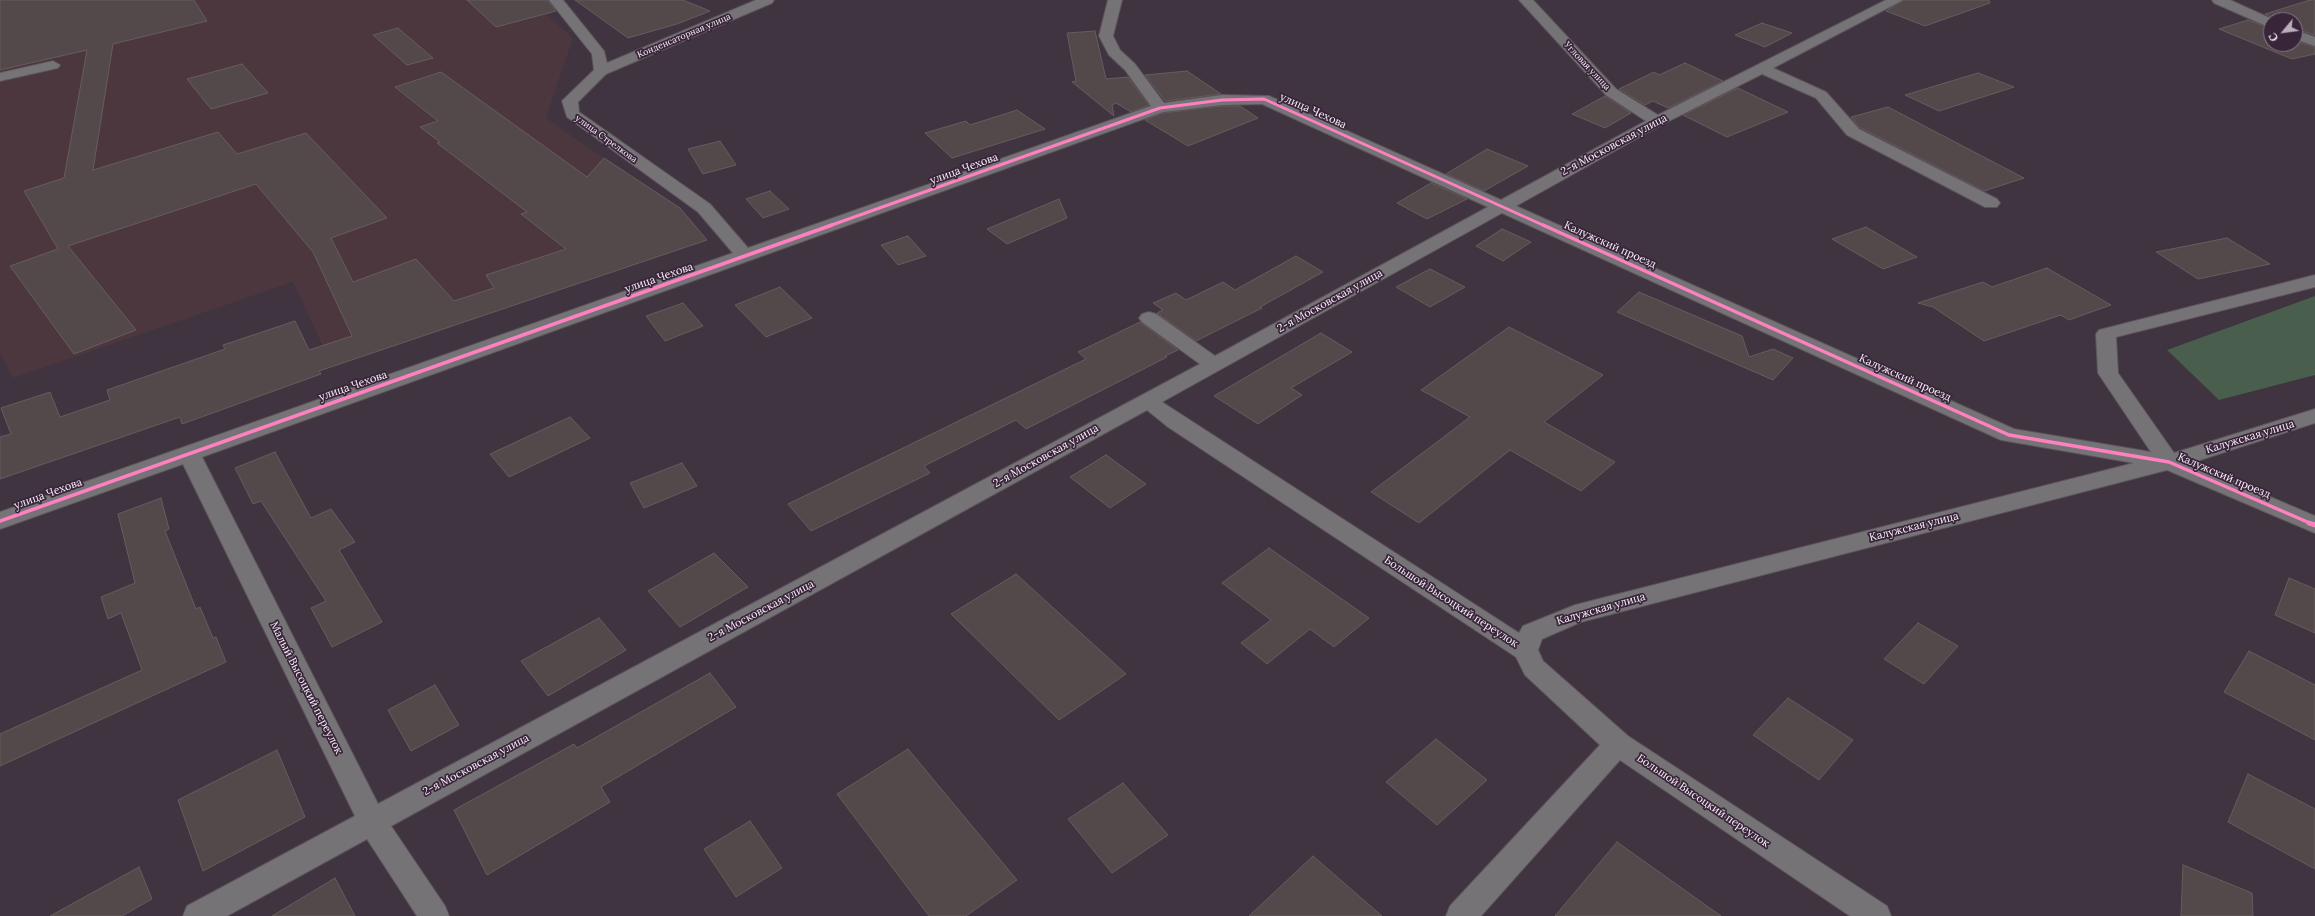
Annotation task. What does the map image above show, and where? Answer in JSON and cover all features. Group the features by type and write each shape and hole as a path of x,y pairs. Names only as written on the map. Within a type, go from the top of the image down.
{"street":[{"path":"556,0 599,54 601,71"},
{"name":"Конденсаторная улица","path":"601,71 767,0"},
{"path":"1115,0 1106,36 1114,52 1130,67 1160,108"},
{"name":"Угловая улица","path":"1526,0 1611,92 1657,122"},
{"name":"2-я Московская улица","path":"198,916 1148,401 1501,206 1657,122 1896,0"},
{"path":"2219,0 2263,20"},
{"path":"2303,37 2315,42"},
{"path":"0,77 53,65"},
{"path":"1762,68 1821,94 1853,132 1991,203"},
{"name":"улица Стрелкова","path":"601,71 570,101 572,114 704,208 746,257"},
{"name":"улица Чехова","path":"0,521 746,257 1160,108 1222,100 1264,99 1501,206"},
{"name":"Калужский проезд","path":"1501,206 2009,435 2169,462 2315,525"},
{"path":"2169,462 2108,373 2106,334 2315,281"},
{"path":"1149,318 1214,365"},
{"name":"Большой Высоцкий переулок","path":"1148,401 1176,422 1525,650 1534,668 1618,744 1876,916"},
{"name":"Калужская улица","path":"1525,650 1532,633 1575,614 2169,462 2315,416"},
{"name":"Малый Высоцкий переулок","path":"189,453 372,822 434,916"},
{"path":"1461,916 1618,744"}],"shaded area":[{"path":"0,0 530,0 573,38 546,118 682,212 332,366 293,282 13,378 0,353"}],"green space":[{"path":"2315,296 2315,375 2219,400 2167,350"}],"building":[{"path":"0,0 194,0 207,21 113,44 93,170 218,132 237,154 306,133 387,218 331,238 353,282 416,259 454,301 494,288 486,275 566,249 521,214 527,212 437,143 440,142 420,127 438,121 395,87 441,72 587,177 604,158 680,208 707,240 319,371 321,374 182,424 180,417 0,479 0,437 11,434 1,408 50,392 60,417 110,400 107,390 225,349 223,345 295,321 309,350 352,336 313,252 256,184 68,246 136,330 74,354 10,266 58,249 24,191 64,178 87,50 0,70"},
{"path":"467,0 548,0 556,11 496,27"},
{"path":"575,0 683,0 710,11 677,24 628,38"},
{"path":"1904,0 1989,0 1990,3 1925,26 1886,11"},
{"path":"2310,0 2315,0 2315,35 2303,31 2303,12 2271,12"},
{"path":"2248,20 2263,26 2263,47 2219,29"},
{"path":"1762,23 1792,33 1765,47 1735,35"},
{"path":"398,28 433,58 407,65 373,35"},
{"path":"1095,31 1106,79 1128,77 1149,105 1131,112 1116,103 1112,105 1114,116 1072,82 1076,81 1067,33"},
{"path":"2303,43 2315,47 2315,54 2292,59 2275,52 2303,52"},
{"path":"1685,63 1723,81 1668,108 1653,101 1645,105 1619,89 1654,72 1659,75"},
{"path":"242,64 268,93 211,109 187,79"},
{"path":"1187,71 1221,94 1165,101 1145,75"},
{"path":"1978,73 2014,87 1939,111 1905,95"},
{"path":"1738,88 1788,112 1727,137 1683,115"},
{"path":"1605,96 1631,113 1605,128 1572,114"},
{"path":"1222,106 1240,106 1258,118 1188,146 1145,120 1163,113"},
{"path":"1888,107 2024,178 1984,191 1859,127 1851,117"},
{"path":"1017,110 1045,129 952,158 925,133 966,121 970,125"},
{"path":"720,141 736,165 703,174 688,149"},
{"path":"1487,149 1528,166 1484,191 1446,174"},
{"path":"1431,183 1467,199 1427,219 1397,203"},
{"path":"770,191 789,209 763,218 746,199"},
{"path":"1059,199 1067,218 1007,244 987,229"},
{"path":"1866,227 1917,257 1883,269 1832,239"},
{"path":"1502,229 1531,242 1503,261 1476,246"},
{"path":"908,236 926,256 898,265 881,245"},
{"path":"2227,238 2270,264 2198,279 2156,252"},
{"path":"1296,256 1323,272 1260,307 1262,308 1196,341 1157,313 1163,310 1153,303 1176,293 1186,300 1223,282 1235,290"},
{"path":"2047,268 2111,305 2069,320 2061,315 1984,341 1933,307 1918,303 1983,282 1992,287"},
{"path":"1430,269 1465,287 1430,307 1396,287"},
{"path":"780,287 812,318 766,337 735,305"},
{"path":"1639,292 1742,336 1749,357 1773,349 1793,358 1773,380 1617,312"},
{"path":"683,303 703,326 665,341 646,316"},
{"path":"1140,322 1178,350 1026,429 1016,420 924,466 930,473 811,531 788,504 1086,359 1078,352"},
{"path":"1509,327 1603,375 1544,422 1615,462 1581,491 1510,450 1419,523 1371,492 1470,417 1421,390"},
{"path":"1321,333 1352,352 1291,388 1302,395 1258,424 1214,396"},
{"path":"570,417 590,438 509,477 490,454"},
{"path":"275,452 311,518 331,509 355,542 339,550 382,622 332,647 311,608 326,601 261,501 253,504 235,468"},
{"path":"1106,455 1146,484 1110,508 1070,477"},
{"path":"682,463 697,486 644,508 630,483"},
{"path":"161,498 169,529 165,531 196,609 200,607 213,638 216,637 226,662 0,766 0,734 142,670 121,613 108,619 101,597 135,583 118,514"},
{"path":"1269,548 1369,618 1334,647 1310,629 1267,664 1241,643 1271,620 1222,583"},
{"path":"714,553 748,587 680,627 648,591"},
{"path":"1016,574 1126,674 1059,720 951,614"},
{"path":"2289,578 2315,589 2315,633 2275,615"},
{"path":"599,618 626,650 548,696 521,661"},
{"path":"1918,623 1958,646 1924,684 1884,659"},
{"path":"2249,651 2315,685 2315,740 2224,692"},
{"path":"710,673 736,707 601,787 610,802 487,875 454,810 574,744 577,748"},
{"path":"435,685 459,725 411,751 388,710"},
{"path":"1788,698 1853,740 1819,780 1753,735"},
{"path":"1436,739 1487,780 1437,825 1386,782"},
{"path":"908,749 1017,880 966,916 929,916 837,794"},
{"path":"277,750 305,817 203,871 178,800"},
{"path":"2248,774 2315,809 2315,869 2228,822"},
{"path":"1123,783 1168,835 1112,873 1068,819"},
{"path":"750,821 782,868 736,897 704,849"},
{"path":"1617,842 1721,916 1555,916"},
{"path":"1313,856 1382,916 1249,916"},
{"path":"2183,865 2252,893 2253,916 2181,916"},
{"path":"139,867 152,899 122,916 50,916"},
{"path":"335,878 355,916 272,916"}],"cycle path":[{"path":"0,521 1160,108 1222,100 1264,99 2009,435 2169,462 2315,525"}]}
